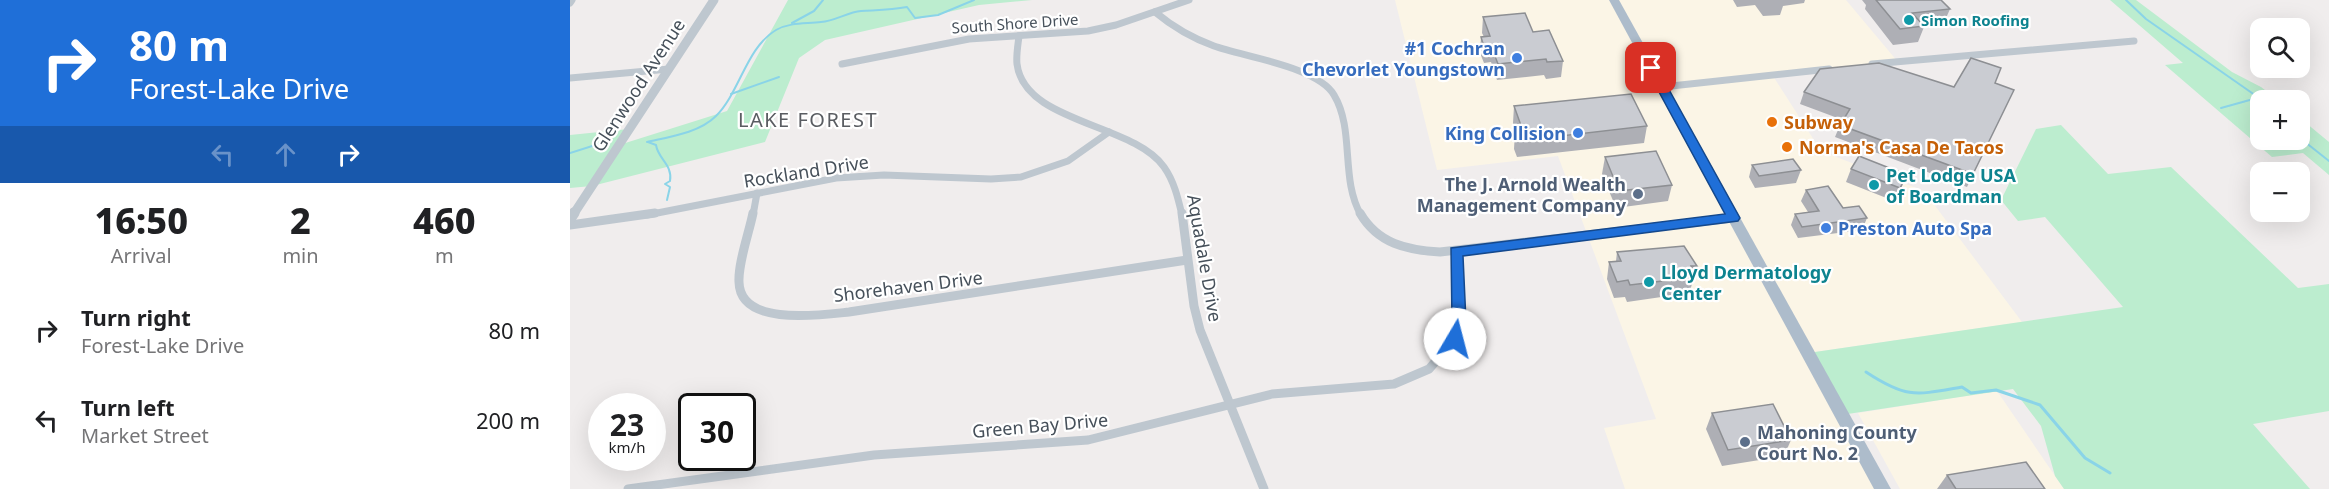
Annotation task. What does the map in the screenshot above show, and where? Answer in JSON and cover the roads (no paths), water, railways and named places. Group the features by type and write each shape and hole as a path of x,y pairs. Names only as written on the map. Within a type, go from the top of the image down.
{"main road":[{"path":"1614,0 1883,489"}],"street":[{"name":"Glenwood Avenue","path":"570,219 714,0"},
{"name":"South Shore Drive","path":"842,64 949,41 1088,31 1189,0"},
{"path":"1155,12 1171,25 1194,38 1308,75 1323,83 1336,97 1341,110 1355,201 1367,225 1388,241 1410,249 1438,253 1456,252 1733,218"},
{"name":"Aquadale Drive","path":"1019,36 1017,67 1029,91 1050,106 1143,147 1167,169 1177,193 1201,332 1264,489"},
{"path":"1863,65 2134,41"},
{"path":"1662,87 1841,68"},
{"path":"570,78 669,69"},
{"name":"Rockland Drive","path":"570,225 646,215 804,183 866,176 991,179 1021,177 1068,161 1109,132"},
{"name":"Shorehaven Drive","path":"757,192 739,282 742,293 753,306 781,315 826,313 1076,281 1187,260"},
{"name":"Green Bay Drive","path":"628,489 874,455 1087,440 1302,389 1389,385 1409,379 1430,368 1449,350 1458,330 1456,252"}],"waterway":[{"path":"792,23 814,11 823,0"},
{"path":"732,94 757,48 781,27 826,21 856,12 907,7 915,18 938,15 974,0"},
{"path":"2126,0 2146,19 2250,92"},
{"path":"732,94 779,77"},
{"path":"647,142 701,127 716,116 732,94"},
{"path":"2221,108 2250,100"},
{"path":"570,153 608,141"},
{"path":"648,142 656,145 669,171 670,181 665,184 670,187 667,200"},
{"path":"2310,146 2329,161"},
{"path":"1866,372 1892,387 1912,393 1962,387 1971,393 1996,390 2040,405 2085,458 2110,473"}],"place":[{"name":"Simon Roofing","path":"1909,20"},
{"name":"#1 Cochran Chevorlet Youngstown","path":"1517,58"},
{"name":"Subway","path":"1772,122"},
{"name":"King Collision","path":"1578,133"},
{"name":"Norma's Casa De Tacos","path":"1787,147"},
{"name":"Pet Lodge USA of Boardman","path":"1874,185"},
{"name":"The J. Arnold Wealth Management Company","path":"1638,194"},
{"name":"Preston Auto Spa","path":"1826,228"},
{"name":"Lloyd Dermatology Center","path":"1649,282"},
{"name":"Mahoning County Court No. 2","path":"1745,442"}],"district":[{"name":"LAKE FOREST","path":"808,119"}]}
